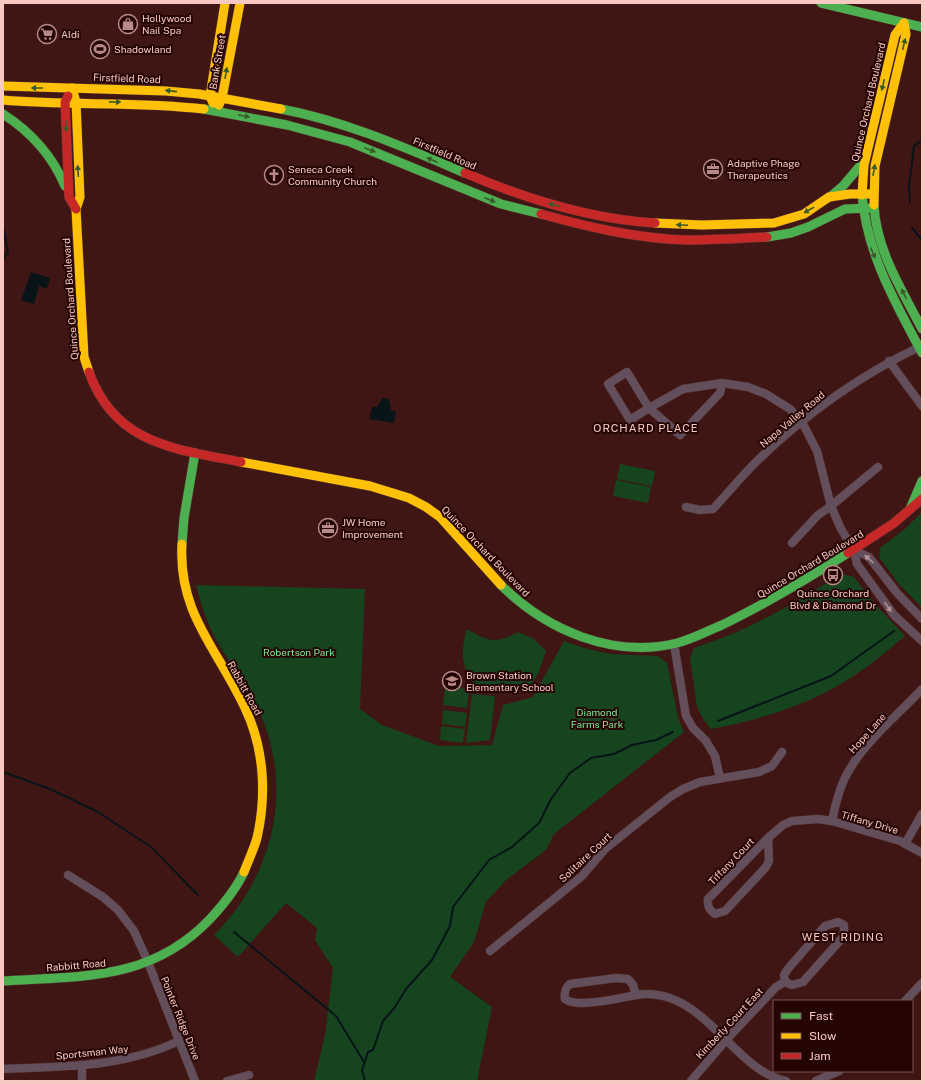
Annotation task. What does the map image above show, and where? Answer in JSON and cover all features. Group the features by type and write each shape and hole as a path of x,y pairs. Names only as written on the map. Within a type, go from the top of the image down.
{"street":[{"name":"Bank Street","path":"215,110 210,96 225,3"},
{"name":"Bank Street","path":"215,110 222,98 240,3"},
{"path":"821,3 922,27"},
{"name":"Quince Orchard Boulevard","path":"904,23 895,35 865,159 861,195 862,208 871,251 921,350"},
{"name":"Quince Orchard Boulevard","path":"904,23 906,34 875,166 872,194 873,208 882,247 922,329"},
{"name":"Firstfield Road","path":"3,86 35,88 141,89 210,96 289,111 359,131 411,150 501,190 578,212 634,221 691,225 742,225 774,223 804,214 829,198 850,194 872,194"},
{"name":"Quince Orchard Boulevard","path":"72,88 76,102 80,197 76,209 84,357 88,375 104,403 129,428 159,445 361,485 414,500 432,510 440,517 516,600 558,628 605,643 625,646 674,644 746,614 802,584 868,542 909,511 922,499"},
{"name":"Quince Orchard Boulevard","path":"72,88 65,102 69,196 76,209"},
{"path":"3,100 164,104 215,110 342,139 501,204 594,228 687,240 750,238 792,233 808,227 836,212 873,208"},
{"path":"3,114 28,132 40,145 59,171 69,196"},
{"path":"829,198 846,182 865,159"},
{"name":"Napa Valley Road","path":"686,507 700,510 714,509 755,463 802,422 852,383 889,361 921,350"},
{"path":"889,361 922,406"},
{"path":"722,383 720,393 680,435 650,408 627,372 608,384 630,420 650,408 683,389 722,383 748,387 766,394 790,409 802,422 817,451 831,506 841,529 854,550 857,564 894,615 922,641"},
{"name":"Rabbitt Road","path":"3,981 104,975 148,962 169,953 189,940 221,909 240,882 251,860 259,834 264,800 263,767 252,724 240,697 201,632 192,612 184,582 181,547 182,531 195,453"},
{"path":"792,543 818,515 878,467"},
{"name":"Quince Orchard Boulevard","path":"909,511 922,481"},
{"path":"854,550 869,557 897,593 922,619"},
{"path":"674,644 686,716 693,728 706,741 715,756 720,778"},
{"name":"Hope Lane","path":"832,821 839,793 846,774 864,749 922,689"},
{"name":"Solitaire Court","path":"490,951 582,876 605,849 670,797 683,789 700,782 759,772 772,766 782,752"},
{"path":"905,844 922,814"},
{"name":"Tiffany Court","path":"768,838 767,851 769,862 766,867 725,911 715,914 710,910 707,904 708,899 768,838 783,825 792,821 818,819 832,821"},
{"name":"Tiffany Drive","path":"832,821 905,844 922,854"},
{"name":"Pointer Ridge Drive","path":"68,875 103,897 118,910 134,931 196,1081"},
{"path":"838,922 844,925 844,936 803,982 792,985 785,982 784,975 787,970 824,926 838,922"},
{"path":"636,995 633,985 628,979 616,978 570,984 566,988 565,999 572,1002 615,1000 636,995 653,995 670,998 692,1008 752,1062 770,1075 786,1081"},
{"name":"Kimberly Court East","path":"691,1081 727,1039 776,987 785,982"},
{"path":"906,1000 922,983"},
{"name":"Sportsman Way","path":"3,1069 82,1065 132,1058 160,1050 179,1041"},
{"path":"82,1065 82,1081"},
{"path":"816,1081 837,1072"},
{"path":"227,1081 249,1075"}],"green space":[{"path":"620,464 655,471 652,486 617,479"},
{"path":"616,480 651,487 648,503 613,496"},
{"path":"922,512 922,608 899,584 879,557 880,548 905,529"},
{"path":"841,574 854,577 875,604 905,636 859,672 819,696 766,716 711,729 703,719 697,707 690,658 694,648 732,634 770,616"},
{"path":"196,585 365,589 360,709 382,725 439,746 492,745 503,705 533,697 564,641 587,649 611,654 658,656 667,663 678,718 684,732 554,834 546,850 506,880 486,902 474,942 450,977 492,1007 477,1081 314,1081 325,1035 333,968 315,940 317,928 286,903 238,957 214,935 235,911 251,885 264,858 272,829 276,799 275,769 269,739 258,709 249,691 222,650 210,628"},
{"path":"466,629 486,639 492,640 503,639 518,632 534,639 546,651 538,674 526,691 500,691 473,683 465,668 463,657 463,645"},
{"path":"447,673 458,674 457,683 464,690 469,690 467,708 443,705"},
{"path":"472,694 495,696 490,740 466,743"},
{"path":"443,710 467,713 465,727 442,724"},
{"path":"441,726 465,729 463,743 440,740"}],"shaded area":[{"path":"31,272 50,278 47,289 39,286 34,304 21,300"},
{"path":"382,398 389,399 391,410 396,412 394,423 369,419 372,407 377,407"}],"waterway":[{"path":"910,202 909,187 914,146 922,140"},
{"path":"3,227 8,252 3,259"},
{"path":"912,228 922,240"},
{"path":"718,721 831,676 894,631"},
{"path":"365,1081 362,1070 368,1052 373,1050 383,1021 395,1007 406,989 432,960 450,926 453,907 489,860 512,847 539,823 551,799 570,773 591,758 614,754 632,745 656,740 673,732"},
{"path":"3,772 50,789 98,812 151,847 198,895"},
{"path":"234,932 336,1016 364,1062"}],"traffic: fast":[{"path":"821,3 922,27"},
{"path":"204,109 287,125 350,142 501,204 541,214"},
{"path":"281,109 305,114 352,128 398,145 465,173"},
{"path":"3,114 23,128 40,145 54,164 65,186"},
{"path":"830,197 843,186 865,160"},
{"path":"862,195 865,217 876,257 892,296 922,353"},
{"path":"874,205 876,222 885,254 891,269 922,329"},
{"path":"767,237 791,233 808,227 845,209 873,208"},
{"path":"182,544 184,518 195,453"},
{"path":"910,509 922,481"},
{"path":"501,585 538,615 582,637 605,644 629,647 653,647 677,643 722,625 786,591 848,553"},
{"path":"3,981 88,976 139,965 164,954 187,939 210,919 229,897 244,872"}],"traffic: slow":[{"path":"213,103 210,96 225,3"},
{"path":"219,105 222,98 240,3"},
{"path":"862,195 864,165 895,35 904,23"},
{"path":"874,205 875,166 906,34 904,23"},
{"path":"3,86 166,91 199,94 281,109"},
{"path":"72,88 76,102 80,197 76,209 84,357 89,372"},
{"path":"3,100 53,103 154,105 204,109"},
{"path":"655,223 702,225 774,223 804,214 829,197 850,194 872,194"},
{"path":"241,462 370,486 409,498 426,507 440,517 501,585"},
{"path":"182,544 182,569 186,591 193,611 245,708 260,755 263,788 260,821 256,842 244,872"}],"traffic: jam":[{"path":"68,96 65,102 69,197 76,209"},
{"path":"465,173 511,191 558,206 606,217 655,223"},
{"path":"541,214 595,228 632,235 669,239 688,240 767,237"},
{"path":"89,372 100,396 115,415 131,429 150,440 171,447 193,453 241,462"},
{"path":"848,553 894,523 922,499"}],"place":[{"name":"Hollywood Nail Spa","path":"128,24"},
{"name":"Aldi","path":"47,34"},
{"name":"Shadowland","path":"100,49"},
{"name":"Adaptive Phage Therapeutics","path":"713,169"},
{"name":"Seneca Creek Community Church","path":"274,175"},
{"name":"JW Home Improvement","path":"328,528"},
{"name":"Quince Orchard Blvd & Diamond Dr","path":"833,575"},
{"name":"Brown Station Elementary School","path":"452,681"}],"district":[{"name":"ORCHARD PLACE","path":"646,428"},
{"name":"WEST RIDING","path":"843,937"}],"park label":[{"name":"Robertson Park","path":"299,652"},
{"name":"Diamond Farms Park","path":"597,718"}]}
